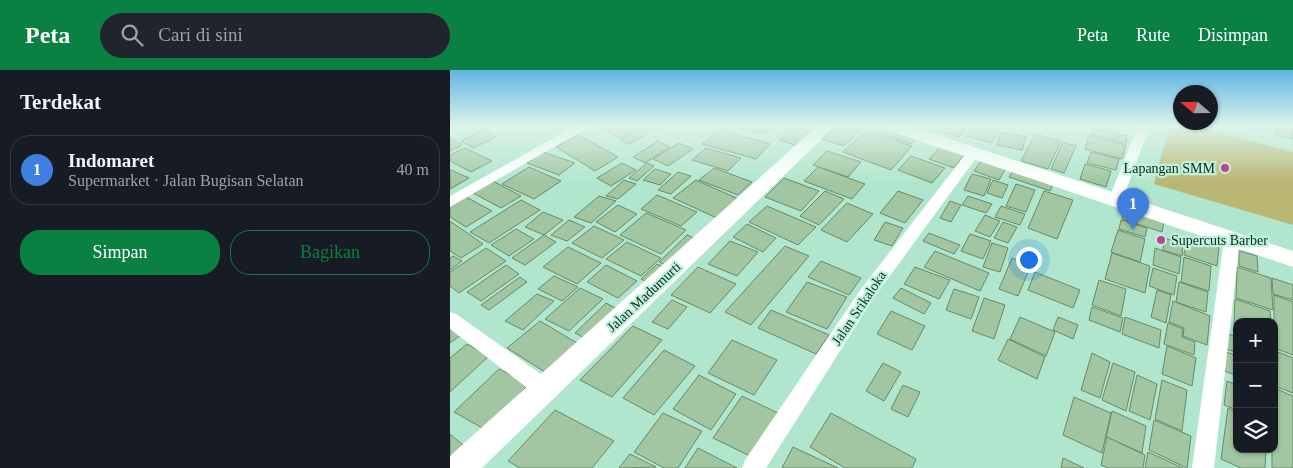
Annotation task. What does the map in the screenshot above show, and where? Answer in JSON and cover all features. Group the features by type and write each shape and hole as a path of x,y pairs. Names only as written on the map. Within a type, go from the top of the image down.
{"street":[{"path":"450,194 539,145"},
{"path":"450,202 551,145"},
{"name":"Jalan Madumurti","path":"460,468 807,145"},
{"path":"946,145 1293,259"},
{"path":"1115,201 1137,145"},
{"name":"Jalan Srikaloka","path":"754,468 867,294 973,154"},
{"path":"1203,468 1216,353 1226,302 1232,239"},
{"path":"450,319 545,389"}],"shaded area":[{"name":"Lapangan SMM","path":"1164,145 1264,145 1293,152 1293,225 1154,184"}],"building":[{"path":"450,145 462,145 450,151"},
{"path":"467,145 480,145 473,148"},
{"path":"561,145 596,145 618,157 595,171 556,147"},
{"path":"652,145 665,145 670,147 645,163 633,157"},
{"path":"676,145 683,145 693,149 668,166 653,159"},
{"path":"704,145 769,145 756,159"},
{"path":"851,145 912,146 891,170 843,152"},
{"path":"997,145 1024,145 1022,150"},
{"path":"1030,145 1059,145 1048,169 1021,161"},
{"path":"1062,145 1076,146 1064,173 1051,169"},
{"path":"1086,145 1126,145 1122,159 1085,149"},
{"path":"940,147 964,155 954,168 929,159"},
{"path":"465,148 492,161 471,172 450,161 450,155"},
{"path":"706,148 741,158 728,171 692,160"},
{"path":"827,151 861,162 848,177 813,165"},
{"path":"543,152 575,163 559,175 527,163"},
{"path":"1091,152 1119,159 1116,170 1087,163"},
{"path":"911,156 945,168 932,183 898,170"},
{"path":"983,158 1007,166 999,180 974,171"},
{"path":"622,163 636,170 611,186 597,178"},
{"path":"647,163 654,166 637,181 629,178"},
{"path":"1085,164 1111,171 1106,187 1080,179"},
{"path":"529,167 561,181 534,199 502,184"},
{"path":"818,167 865,184 852,199 804,181"},
{"path":"714,168 752,182 738,195 699,180"},
{"path":"655,169 671,174 660,185 643,180"},
{"path":"451,170 469,178 450,189"},
{"path":"1013,171 1053,184 1050,191 1009,177"},
{"path":"678,172 691,176 671,194 658,190"},
{"path":"972,174 991,179 984,196 964,190"},
{"path":"784,178 819,191 801,211 765,197"},
{"path":"624,180 636,184 618,199 606,196"},
{"path":"696,180 741,200 719,219 673,198"},
{"path":"993,180 1008,185 1002,198 987,193"},
{"path":"493,181 521,196 501,208 473,193"},
{"path":"1016,184 1035,190 1026,212 1006,206"},
{"path":"825,191 844,199 819,225 800,216"},
{"path":"898,191 923,200 905,223 880,213"},
{"path":"1044,191 1073,200 1057,239 1028,228"},
{"path":"657,195 697,212 681,226 641,209"},
{"path":"464,196 492,211 466,227 450,217 450,204"},
{"path":"599,196 616,201 591,223 574,217"},
{"path":"968,196 992,204 986,213 962,205"},
{"path":"521,200 540,210 489,243 470,232"},
{"path":"950,201 961,205 951,222 940,218"},
{"path":"847,203 873,214 847,242 821,230"},
{"path":"618,205 637,214 615,232 596,222"},
{"path":"767,206 816,227 798,245 749,222"},
{"path":"1001,206 1025,214 1020,225 995,217"},
{"path":"1124,210 1164,222 1162,232 1122,219"},
{"path":"543,212 563,220 544,235 525,227"},
{"path":"646,213 686,230 661,254 620,235"},
{"path":"985,215 1000,221 990,237 975,231"},
{"path":"569,220 585,227 567,241 551,235"},
{"path":"1121,220 1147,228 1145,237 1119,229"},
{"path":"450,221 483,244 461,258 450,251"},
{"path":"885,222 903,228 892,246 874,240"},
{"path":"1003,222 1017,227 1008,243 994,238"},
{"path":"747,224 776,238 763,252 733,237"},
{"path":"594,226 624,240 602,258 572,243"},
{"path":"516,229 534,239 509,256 491,245"},
{"path":"1118,230 1145,239 1140,262 1111,252"},
{"path":"929,233 960,245 954,254 923,241"},
{"path":"970,234 991,241 983,259 961,251"},
{"path":"544,235 556,242 525,265 512,258"},
{"path":"687,235 701,241 672,268 659,262"},
{"path":"1186,237 1219,247 1217,266 1184,255"},
{"path":"1164,238 1183,244 1182,256 1163,250"},
{"path":"730,241 758,252 737,276 708,264"},
{"path":"627,242 661,258 641,276 606,259"},
{"path":"992,243 1008,248 1000,272 983,267"},
{"path":"785,246 809,256 751,325 725,312"},
{"path":"568,247 601,263 577,284 543,267"},
{"path":"486,248 506,261 459,293 450,286 450,272"},
{"path":"1155,248 1181,257 1179,274 1153,265"},
{"path":"935,251 989,273 980,291 924,267"},
{"path":"1239,251 1257,256 1258,272 1239,266"},
{"path":"1112,253 1150,266 1145,293 1105,279"},
{"path":"453,256 462,261 450,270 450,258"},
{"path":"1184,257 1211,266 1209,291 1181,282"},
{"path":"1012,258 1031,265 1018,296 999,289"},
{"path":"821,261 861,278 849,295 808,277"},
{"path":"657,264 669,269 653,285 641,279"},
{"path":"506,265 519,274 481,301 467,292"},
{"path":"606,265 637,281 618,298 587,282"},
{"path":"698,267 736,284 710,313 671,295"},
{"path":"915,267 950,280 939,299 904,284"},
{"path":"1237,267 1271,278 1273,310 1236,298"},
{"path":"1153,268 1177,276 1174,295 1149,286"},
{"path":"1035,272 1080,290 1073,308 1028,290"},
{"path":"554,276 578,287 562,301 538,289"},
{"path":"520,277 527,282 489,310 481,305"},
{"path":"1272,278 1293,285 1293,300 1273,294"},
{"path":"1099,280 1126,289 1121,316 1092,305"},
{"path":"807,282 847,297 827,329 786,312"},
{"path":"1179,282 1208,292 1206,312 1176,302"},
{"path":"580,288 603,299 569,331 545,319"},
{"path":"901,288 931,303 924,314 893,298"},
{"path":"954,289 979,297 971,319 946,310"},
{"path":"1157,290 1171,295 1166,323 1151,317"},
{"path":"537,294 554,301 523,330 505,321"},
{"path":"1274,295 1293,302 1293,355 1278,349 1278,318 1274,318"},
{"path":"984,298 1005,305 994,339 972,331"},
{"path":"1235,299 1270,311 1271,318 1234,318"},
{"path":"672,300 687,307 668,329 652,322"},
{"path":"1173,301 1210,316 1207,345 1183,336 1184,328 1169,322"},
{"path":"606,303 619,310 588,340 575,333"},
{"path":"1092,307 1123,318 1120,332 1089,320"},
{"path":"771,310 829,335 816,354 758,328"},
{"path":"891,311 925,326 912,350 877,334"},
{"path":"1020,317 1055,332 1046,356 1010,339"},
{"path":"1058,317 1078,325 1073,339 1053,330"},
{"path":"1125,317 1161,330 1159,348 1122,334"},
{"path":"540,321 577,343 545,372 507,348"},
{"path":"450,323 465,332 450,343"},
{"path":"1168,323 1183,329 1182,337 1195,342 1194,355 1164,344"},
{"path":"633,326 662,340 612,397 580,380"},
{"path":"1226,333 1233,336 1233,352 1226,349"},
{"path":"1008,339 1045,357 1037,379 998,360"},
{"path":"732,340 777,360 754,395 708,373"},
{"path":"467,344 489,356 450,392 450,358"},
{"path":"1167,346 1196,358 1192,386 1162,374"},
{"path":"664,350 695,366 654,415 623,398"},
{"path":"1224,351 1233,354 1233,374 1222,370"},
{"path":"1278,352 1293,358 1293,393 1278,387"},
{"path":"1092,353 1110,362 1100,398 1081,390"},
{"path":"883,363 901,372 884,401 866,391"},
{"path":"1113,363 1135,372 1126,411 1102,400"},
{"path":"499,369 529,384 484,429 454,412"},
{"path":"699,375 736,394 711,430 673,409"},
{"path":"1137,375 1157,384 1150,420 1129,411"},
{"path":"1162,380 1187,390 1182,431 1155,419"},
{"path":"1227,381 1233,383 1233,408 1224,405"},
{"path":"903,385 920,392 908,417 891,409"},
{"path":"1278,390 1293,396 1293,468 1272,468 1272,453 1278,453"},
{"path":"742,396 778,413 752,457 713,438"},
{"path":"1074,397 1111,413 1102,453 1063,435"},
{"path":"1228,408 1233,410 1233,453 1266,453 1265,468 1241,468 1221,459"},
{"path":"555,410 614,441 592,468 520,468 508,461"},
{"path":"1112,411 1146,426 1142,453 1106,437"},
{"path":"663,413 702,431 678,468 664,468 634,452"},
{"path":"831,413 916,459 912,468 845,468 810,447"},
{"path":"1154,420 1191,436 1187,468 1149,450"},
{"path":"450,434 469,450 450,467"},
{"path":"1107,437 1145,455 1143,468 1108,468 1101,465"},
{"path":"793,447 838,468 782,468"},
{"path":"698,448 737,468 685,468"},
{"path":"1148,452 1183,468 1145,468"},
{"path":"630,454 656,467 619,468"},
{"path":"1063,458 1084,468 1061,468"}],"place":[{"name":"Lapangan SMM","path":"1225,168"},
{"name":"Indomaret","path":"1133,229"},
{"name":"Supercuts Barber","path":"1161,240"}]}
